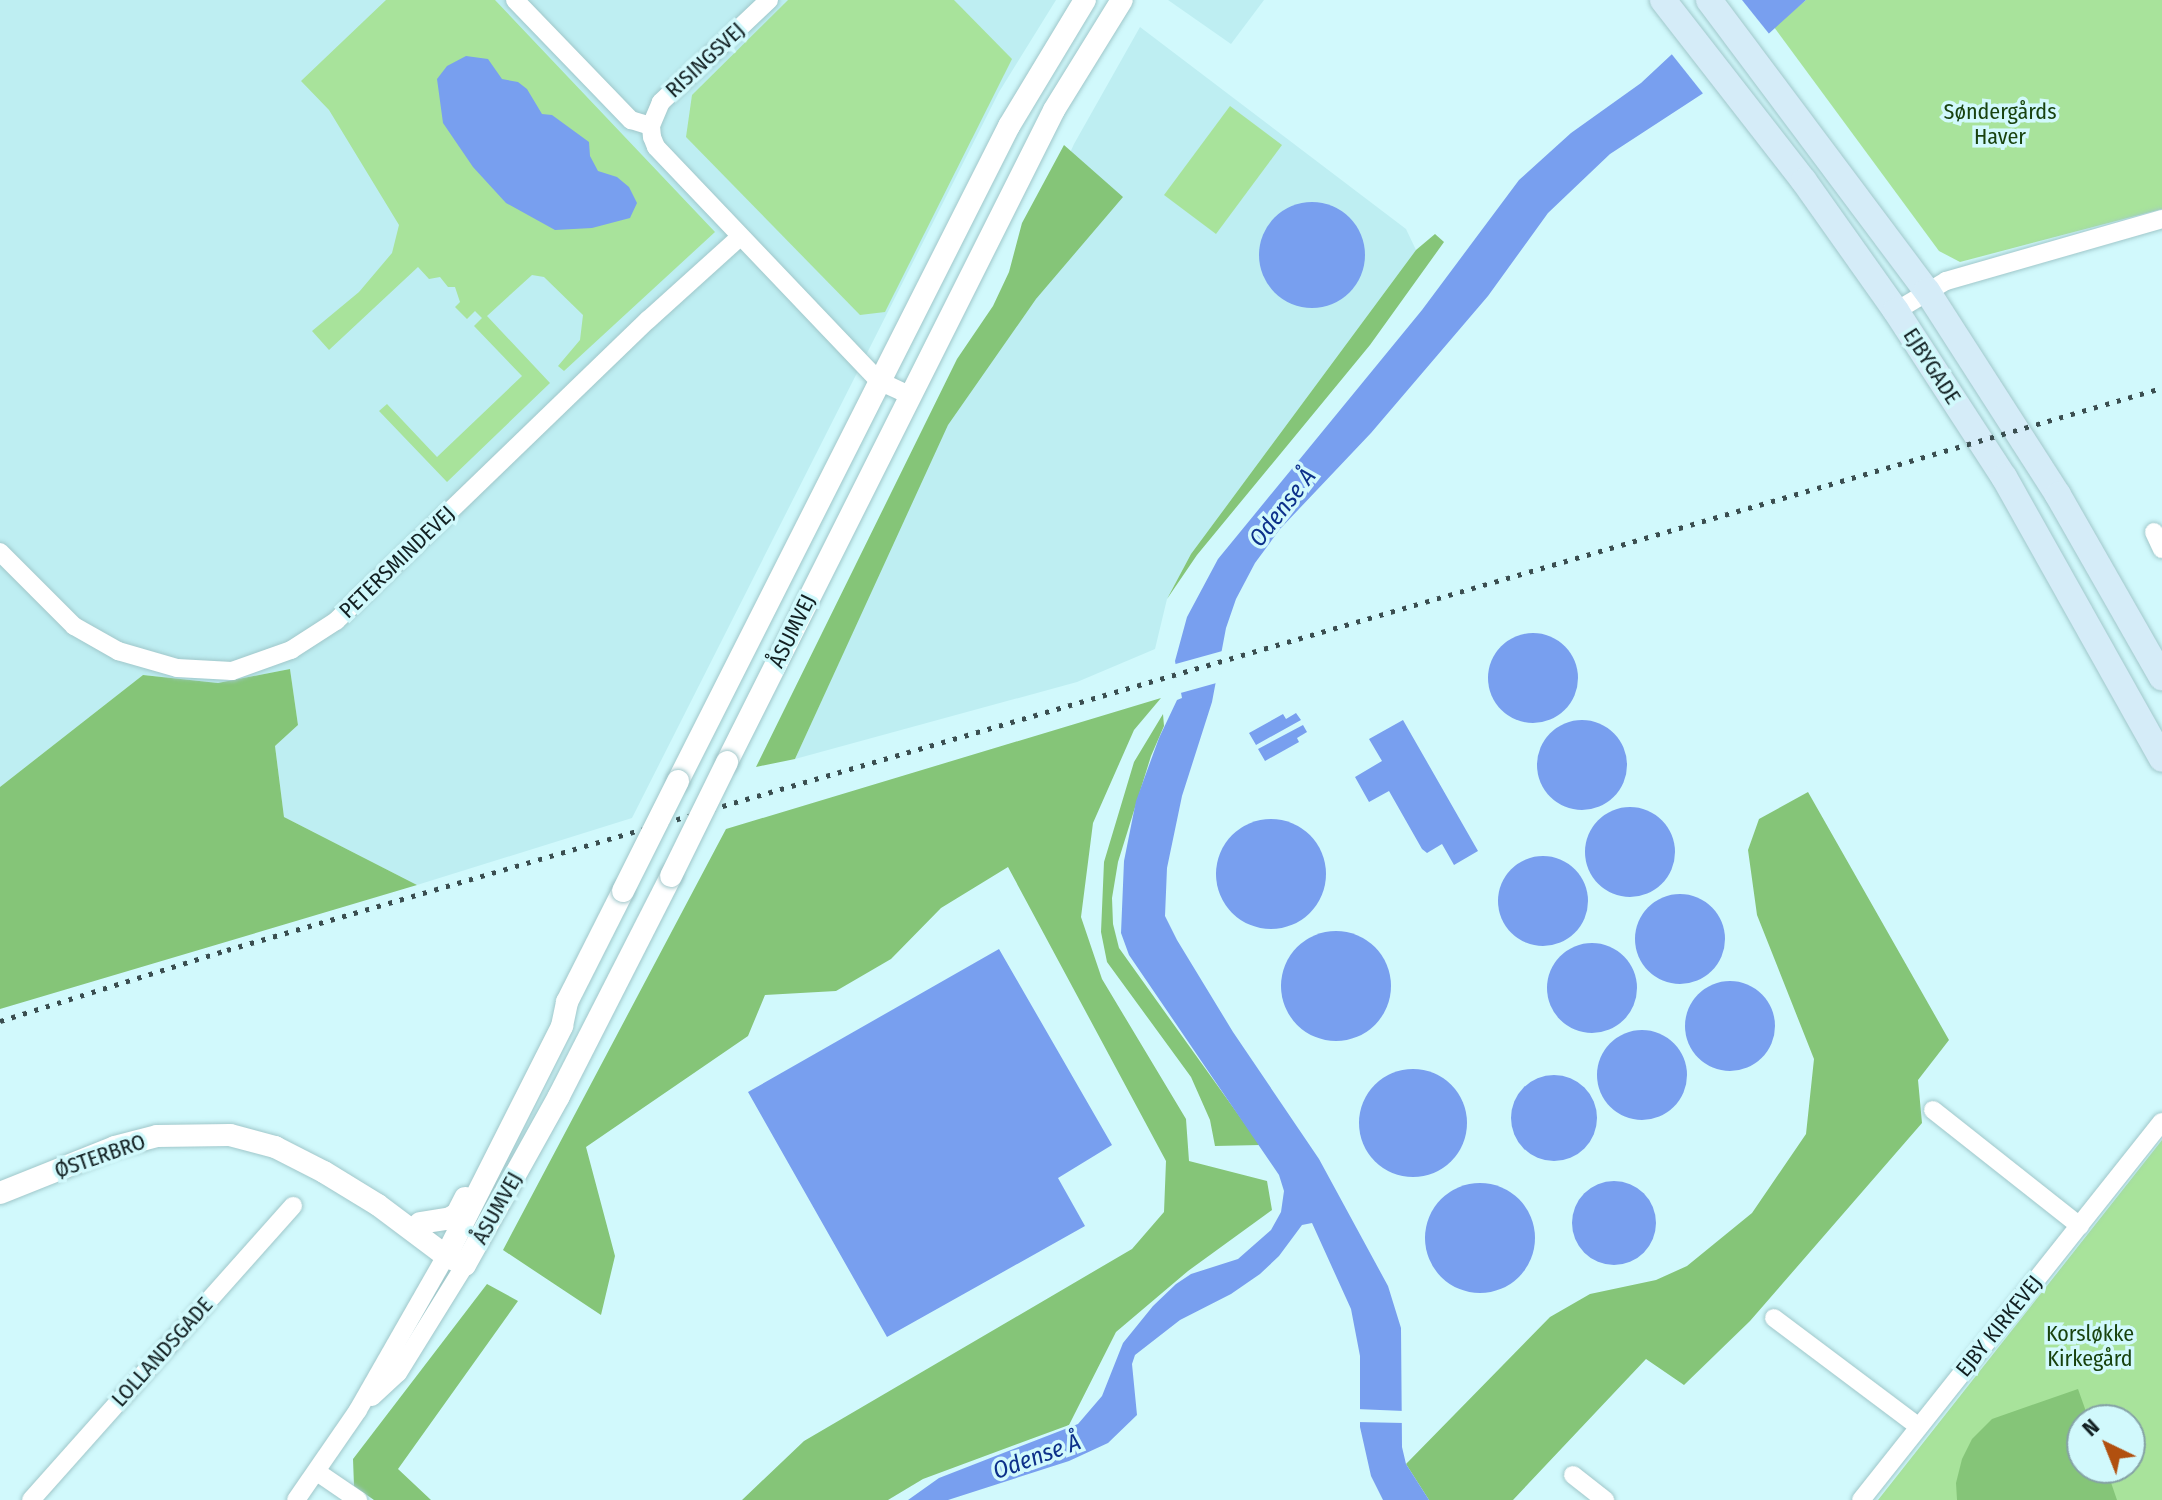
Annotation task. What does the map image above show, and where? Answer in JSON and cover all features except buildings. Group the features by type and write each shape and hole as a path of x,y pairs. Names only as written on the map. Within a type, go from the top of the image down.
{"main road":[{"name":"EJBYGADE","path":"1709,0 1927,291 2058,495 2162,677"},
{"name":"EJBYGADE","path":"1664,1 1746,105 1896,311 2004,477 2162,759"}],"street":[{"path":"515,0 631,120 651,126 656,147 879,381 909,395"},
{"name":"RISINGSVEJ","path":"651,126 661,102 769,0"},
{"name":"ÅSUMVEJ","path":"459,1254 562,1026 567,1002 1009,126 1085,0"},
{"name":"ÅSUMVEJ","path":"459,1254 559,1096 1054,110 1122,0"},
{"path":"1896,311 1946,281 2162,219"},
{"name":"PETERSMINDEVEJ","path":"0,552 74,626 118,651 177,668 232,671 291,650 336,621 648,320 740,237"},
{"path":"420,1223 457,1214 567,1002"},
{"path":"1933,1110 2080,1226"},
{"name":"EJBY KIRKEVEJ","path":"1861,1500 2162,1122"},
{"name":"ØSTERBRO","path":"0,1193 115,1147 190,1133 230,1135 275,1147 459,1254"},
{"name":"ØSTERBRO","path":"378,1205 403,1212 459,1254"},
{"name":"LOLLANDSGADE","path":"31,1500 293,1206"},
{"path":"296,1500 358,1410 398,1373 459,1254"},
{"path":"1774,1318 1919,1427"},
{"path":"317,1472 358,1500"},
{"path":"1573,1475 1605,1500"}],"shaded area":[{"path":"0,0 1056,0 999,92 632,818 417,885 284,817 275,746 298,725 290,669 218,683 143,675 0,787"},
{"path":"1168,0 1264,0 1231,44"},
{"path":"1140,27 1406,229 1416,250 1191,554 1167,599 1155,649 1077,682 795,759 1074,144"}],"green space":[{"path":"386,0 495,0 715,232 564,371 558,366 580,340 583,315 544,277 532,275 487,316 550,383 447,482 379,411 387,404 437,457 522,376 474,326 482,318 475,311 467,319 455,307 460,302 455,287 448,287 440,277 429,279 418,267 329,350 312,331 359,292 392,253 399,225 329,110 301,81"},
{"path":"788,0 954,0 1012,59 885,312 860,315 686,137 692,95"},
{"name":"Søndergårds Haver","path":"1806,0 2162,0 2162,209 1960,262 1939,251 1774,27"},
{"path":"1230,106 1282,145 1216,234 1164,195"},
{"path":"1064,145 1123,197 1036,299 948,425 795,759 756,767 957,359 993,306 1009,272 1022,223"},
{"path":"1435,234 1444,242 1370,345 1197,555 1167,599 1191,554 1416,250"},
{"path":"290,669 298,725 275,746 284,817 417,885 0,1009 0,787 143,675 218,683"},
{"path":"1161,698 1134,730 1093,823 1081,917 1102,979 1186,1119 1189,1161 1267,1181 1272,1210 1188,1271 1116,1332 1069,1425 923,1479 888,1500 742,1500 804,1441 1132,1249 1164,1212 1166,1161 1008,867 941,908 891,959 836,991 765,995 748,1036 586,1147 615,1256 601,1315 503,1250 726,829"},
{"path":"1163,714 1164,726 1151,756 1118,862 1112,898 1113,924 1119,948 1260,1145 1215,1146 1210,1120 1191,1077 1107,962 1101,932 1104,862 1134,762"},
{"path":"1808,792 1949,1040 1918,1080 1922,1123 1750,1321 1684,1385 1646,1359 1513,1500 1429,1500 1406,1464 1550,1317 1590,1294 1656,1280 1687,1266 1752,1213 1806,1134 1814,1059 1757,915 1748,850 1759,819"},
{"name":"Korsløkke Kirkegård","path":"2162,1140 2162,1500 1878,1500"},
{"path":"487,1284 518,1301 398,1469 431,1500 374,1500 354,1486 353,1459"},
{"path":"2078,1389 2083,1404 2066,1404 2066,1484 2112,1484 2117,1500 1957,1500 1956,1483 1962,1459 1972,1439 1992,1419"}],"water":[{"name":"Odense Å","path":"1730,0 1806,0 1702,94 1610,154 1548,213 1488,296 1371,433 1280,529 1255,563 1236,599 1226,628 1212,702 1182,796 1167,868 1165,916 1177,940 1233,1032 1319,1159 1388,1286 1401,1328 1402,1447 1406,1464 1429,1500 1383,1500 1371,1476 1360,1427 1360,1356 1351,1309 1312,1223 1302,1225 1279,1256 1260,1274 1231,1294 1180,1320 1135,1355 1132,1364 1137,1415 1108,1443 1069,1461 948,1500 908,1500 939,1478 1078,1424 1102,1396 1123,1343 1153,1306 1191,1274 1238,1259 1271,1230 1281,1212 1284,1191 1279,1175 1129,955 1121,933 1124,861 1136,801 1159,738 1177,700 1182,698 1175,661 1187,617 1218,559 1422,310 1519,180 1571,133 1641,83"},
{"path":"466,56 488,59 502,79 518,82 527,89 542,114 552,115 589,142 590,156 598,171 617,177 629,187 637,203 630,218 592,228 555,230 506,203 473,167 443,123 437,79 447,66"},
{"path":"1312,202 1332,206 1350,217 1361,235 1365,255 1361,275 1350,293 1332,304 1312,308 1292,304 1274,293 1263,275 1259,255 1263,235 1274,217 1292,206"},
{"path":"1533,633 1550,637 1565,646 1574,661 1578,678 1574,695 1565,710 1550,719 1533,723 1516,719 1501,710 1492,695 1488,678 1492,661 1501,646 1516,637"},
{"path":"1296,713 1301,720 1256,745 1249,733 1283,714 1286,719"},
{"path":"1403,720 1478,851 1454,865 1442,844 1427,853 1422,849 1389,791 1369,802 1355,777 1382,761 1369,739"},
{"path":"1582,720 1599,724 1614,733 1623,748 1627,765 1623,782 1614,797 1599,806 1582,810 1565,806 1550,797 1541,782 1537,765 1541,748 1550,733 1565,724"},
{"path":"1303,725 1307,732 1297,738 1299,742 1265,761 1258,749"},
{"path":"1630,807 1647,811 1662,820 1671,835 1675,852 1671,869 1662,884 1647,893 1630,897 1613,893 1598,884 1589,869 1585,852 1589,835 1598,820 1613,811"},
{"path":"1271,819 1292,823 1310,835 1322,853 1326,874 1322,895 1310,913 1292,925 1271,929 1250,925 1232,913 1220,895 1216,874 1220,853 1232,835 1250,823"},
{"path":"1543,856 1560,860 1575,869 1584,884 1588,901 1584,918 1575,933 1560,942 1543,946 1526,942 1511,933 1502,918 1498,901 1502,884 1511,869 1526,860"},
{"path":"1680,894 1697,898 1712,907 1721,922 1725,939 1721,956 1712,971 1697,980 1680,984 1663,980 1648,971 1639,956 1635,939 1639,922 1648,907 1663,898"},
{"path":"1336,931 1357,935 1375,947 1387,965 1391,986 1387,1007 1375,1025 1357,1037 1336,1041 1315,1037 1297,1025 1285,1007 1281,986 1285,965 1297,947 1315,935"},
{"path":"1583,943 1601,943 1617,950 1630,963 1637,979 1637,997 1630,1013 1617,1026 1601,1033 1583,1033 1567,1026 1554,1013 1547,997 1547,979 1554,963 1567,950"},
{"path":"999,949 1112,1145 1058,1178 1085,1226 887,1337 748,1092"},
{"path":"1730,981 1755,989 1767,1001 1775,1026 1767,1051 1755,1063 1730,1071 1705,1063 1693,1051 1685,1026 1693,1001 1705,989"},
{"path":"1642,1030 1659,1033 1674,1043 1684,1058 1687,1075 1684,1092 1674,1107 1659,1117 1642,1120 1625,1117 1610,1107 1600,1092 1597,1075 1600,1058 1610,1043 1625,1033"},
{"path":"1413,1069 1434,1073 1451,1085 1463,1102 1467,1123 1463,1144 1451,1161 1434,1173 1413,1177 1392,1173 1375,1161 1363,1144 1359,1123 1363,1102 1375,1085 1392,1073"},
{"path":"1554,1075 1570,1079 1584,1088 1593,1102 1597,1118 1593,1134 1584,1148 1570,1157 1554,1161 1538,1157 1524,1148 1515,1134 1511,1118 1515,1102 1524,1088 1538,1079"},
{"path":"1614,1181 1630,1184 1644,1193 1653,1207 1656,1223 1653,1239 1644,1253 1630,1262 1614,1265 1598,1262 1584,1253 1575,1239 1572,1223 1575,1207 1584,1193 1598,1184"},
{"path":"1480,1183 1501,1187 1519,1199 1531,1217 1535,1238 1531,1259 1519,1277 1501,1289 1480,1293 1459,1289 1441,1277 1429,1259 1425,1238 1429,1217 1441,1199 1459,1187"}],"pier":[{"path":"1724,0 1742,0 1770,35 1705,96 1670,52"},
{"path":"1226,650 1220,682 1177,694 1172,665"},
{"path":"1356,1409 1404,1411 1404,1423 1356,1422"}],"railway":[{"path":"0,1021 227,950 2162,388"}]}
